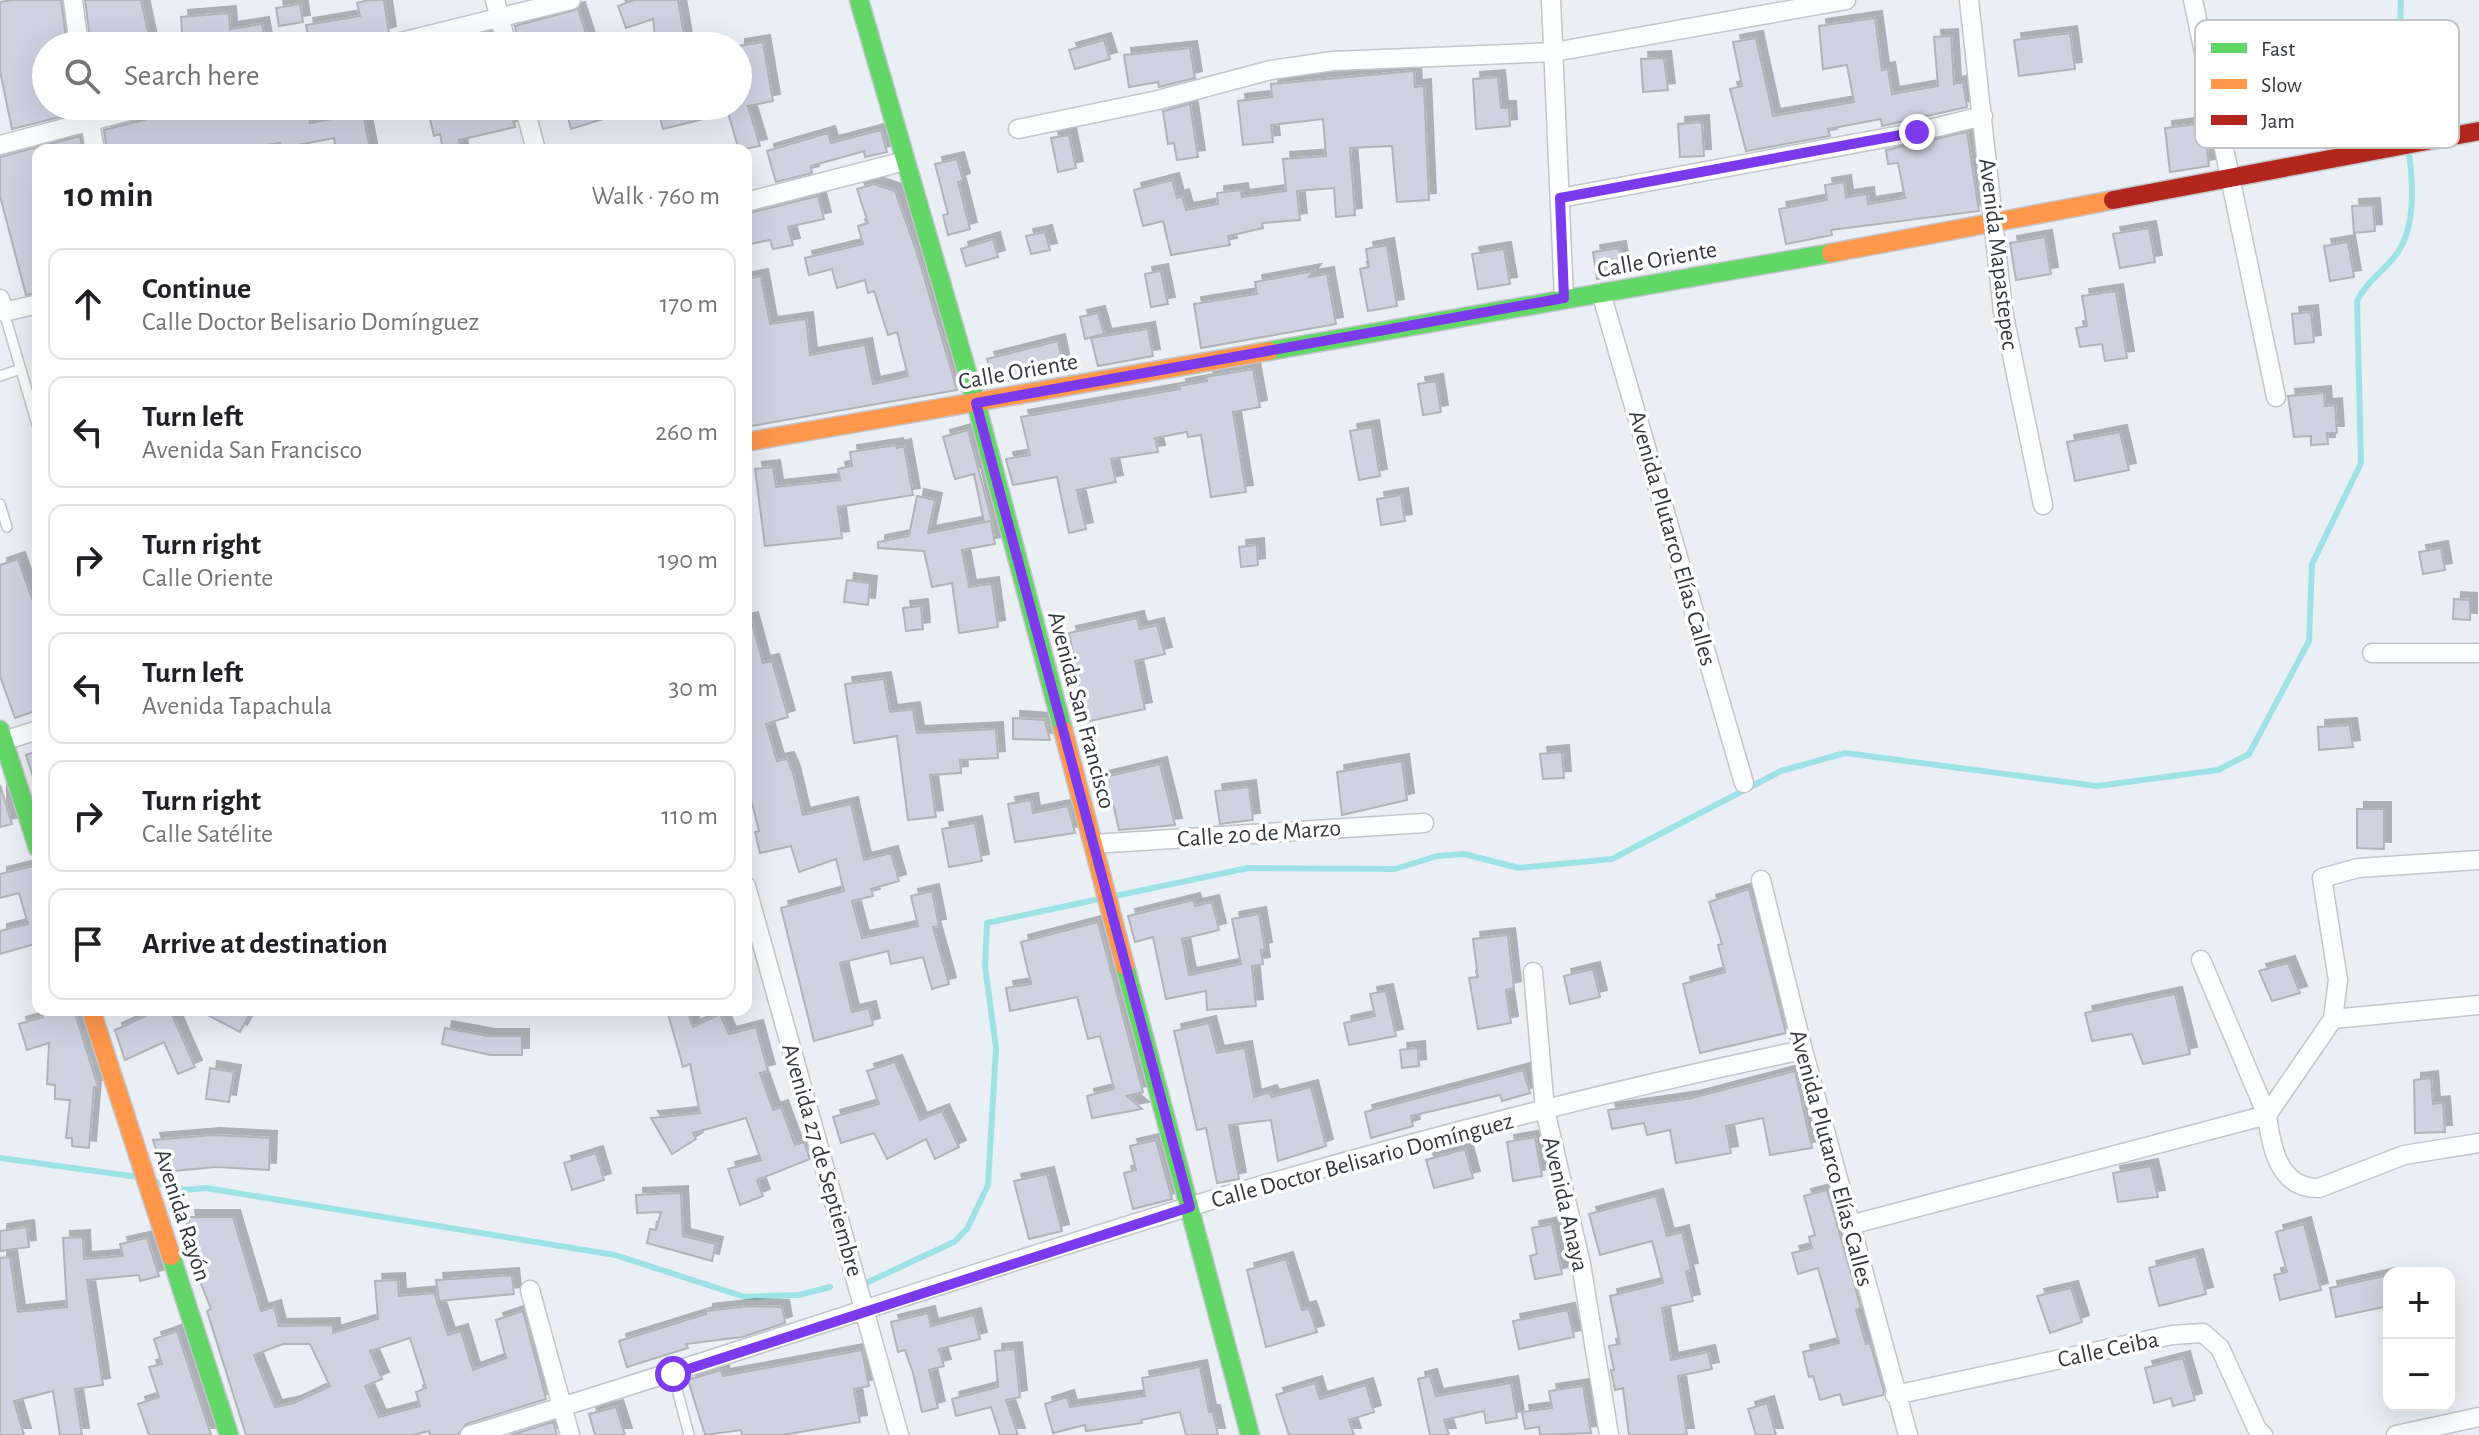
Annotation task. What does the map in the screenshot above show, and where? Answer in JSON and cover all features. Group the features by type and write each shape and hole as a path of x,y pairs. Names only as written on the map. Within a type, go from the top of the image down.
{"street":[{"path":"73,0 77,32"},
{"path":"427,32 497,9 571,0"},
{"name":"Avenida San Francisco","path":"859,0 976,403 1250,1435"},
{"path":"1551,0 1564,298"},
{"path":"1018,129 1158,100 1271,70 1317,63 1554,52 1846,0"},
{"name":"Avenida Mapastepec","path":"1969,0 2003,311 2043,505"},
{"path":"2193,0 2197,20"},
{"path":"497,9 503,32"},
{"path":"1560,198 1917,132 1983,116"},
{"path":"0,145 71,120"},
{"path":"89,120 94,144"},
{"path":"528,120 534,144"},
{"name":"Calle Oriente","path":"2459,134 2479,131"},
{"path":"2222,148 2276,397"},
{"name":"Calle Oriente","path":"752,441 1992,224 2377,148"},
{"path":"752,200 905,161"},
{"name":"Avenida Plutarco Elías Calles","path":"1601,293 1744,783"},
{"path":"2,305 32,304"},
{"path":"2372,653 2479,653"},
{"path":"32,731 1,738 32,830"},
{"name":"Calle 20 de Marzo","path":"1093,844 1424,823"},
{"path":"1850,1225 2267,1115 2333,1019 2338,980 2322,878 2358,868 2479,860"},
{"name":"Avenida Plutarco Elías Calles","path":"1761,880 1803,1050 1908,1435"},
{"name":"Avenida 27 de Septiembre","path":"752,907 899,1435"},
{"path":"2201,960 2267,1115 2276,1157 2287,1177 2305,1188 2319,1188 2404,1155 2479,1143"},
{"name":"Avenida Anaya","path":"1533,972 1545,1110 1581,1264 1609,1435"},
{"path":"2333,1019 2479,1005"},
{"name":"Avenida Rayón","path":"93,1016 229,1435"},
{"name":"Calle Doctor Belisario Domínguez","path":"470,1435 673,1374 1190,1207 1545,1110 1803,1050"},
{"path":"530,1290 570,1435"},
{"name":"Calle Ceiba","path":"1895,1395 2172,1335 2203,1333 2220,1348 2257,1429 2263,1435"},
{"path":"2396,1435 2479,1417"}],"lane":[{"path":"2,305 32,407"},
{"path":"0,376 21,369"},
{"path":"0,504 7,527"},
{"path":"673,1374 689,1435"}],"building":[{"path":"61,0 65,32 32,32 32,120 48,120 12,129 0,71 0,2"},
{"path":"85,0 141,0 148,32 89,32"},
{"path":"384,0 389,32 307,32 306,25 360,16 357,3"},
{"path":"634,0 678,0 684,32 654,32 653,19 626,28 618,6"},
{"path":"300,4 303,22 279,26 276,8"},
{"path":"578,9 585,32 516,32 515,26"},
{"path":"229,13 230,29 262,24 263,32 182,32 181,17"},
{"path":"1875,18 1882,70 1888,69 1892,94 1938,86 1934,37 1951,36 1954,84 1963,82 1967,107 1882,126 1881,119 1828,129 1830,136 1746,151 1730,89 1742,86 1733,42 1756,38 1773,116 1854,102 1847,65 1823,69 1819,26"},
{"path":"2070,33 2075,69 2019,76 2014,40"},
{"path":"1104,40 1110,59 1075,69 1069,50"},
{"path":"763,42 773,101 752,105 752,44"},
{"path":"1190,48 1195,78 1159,87 1158,82 1129,87 1124,55"},
{"path":"1664,58 1668,90 1643,92 1641,59"},
{"path":"1414,71 1415,87 1424,86 1429,200 1397,202 1392,146 1350,148 1355,215 1336,217 1334,188 1297,191 1300,220 1262,223 1263,228 1228,236 1230,245 1171,255 1163,221 1143,226 1134,190 1172,180 1177,198 1182,196 1186,210 1218,204 1217,193 1241,190 1242,197 1286,191 1283,159 1326,156 1323,119 1271,125 1273,142 1243,145 1238,101 1272,97 1271,84"},
{"path":"1498,77 1501,108 1509,108 1510,126 1476,129 1473,79"},
{"path":"1190,104 1198,157 1177,160 1174,143 1168,144 1163,111"},
{"path":"752,119 760,146 737,144 730,120"},
{"path":"143,120 309,120 310,123 364,120 369,144 335,144 334,138 303,144 106,144 104,130"},
{"path":"430,120 513,120 515,127 459,140 460,144 442,144 440,134 434,136"},
{"path":"569,120 600,120 571,129"},
{"path":"661,120 700,120 663,129"},
{"path":"1702,122 1704,156 1680,157 1678,124"},
{"path":"2195,124 2195,148 2207,148 2209,166 2170,172 2165,128"},
{"path":"881,130 887,152 865,157 864,151 811,166 812,173 776,182 767,151 828,133 831,143"},
{"path":"1967,132 1979,211 1831,230 1832,235 1786,244 1779,209 1827,200 1825,185 1844,182 1846,197 1867,194 1868,204 1905,198 1898,163 1888,164 1886,150"},
{"path":"1069,135 1076,168 1058,172 1051,138"},
{"path":"80,136 82,144 50,144"},
{"path":"32,149 32,294 26,295 0,196 0,157"},
{"path":"957,159 963,180 958,182 970,229 948,235 943,215 948,214 935,164"},
{"path":"874,184 895,191 917,253 957,390 752,426 752,278 761,276 770,324 806,319 810,355 865,345 873,384 908,376 897,332 888,335 874,291 868,293 865,280 837,288 832,269 809,275 805,258 863,244 858,226 868,223 857,189"},
{"path":"818,196 824,219 788,227 793,245 773,249 770,240 752,244 752,212"},
{"path":"2373,205 2375,231 2354,233 2352,206"},
{"path":"2149,228 2155,262 2120,268 2113,234"},
{"path":"1045,232 1050,250 1031,254 1026,236"},
{"path":"2045,237 2051,274 2016,280 2010,243"},
{"path":"993,239 998,257 966,266 961,249"},
{"path":"2348,242 2354,277 2330,281 2324,246"},
{"path":"1387,245 1397,306 1368,311 1360,269 1369,267 1366,249"},
{"path":"1619,248 1623,274 1597,279 1593,252"},
{"path":"1504,249 1510,284 1478,289 1472,254"},
{"path":"1161,271 1168,304 1151,307 1145,274"},
{"path":"1314,271 1309,277 1327,274 1336,324 1201,348 1194,304 1257,294 1255,282"},
{"path":"2116,291 2127,358 2105,361 2102,344 2080,347 2076,328 2087,326 2082,296"},
{"path":"2311,312 2314,342 2295,344 2292,314"},
{"path":"1098,313 1104,334 1085,339 1080,317"},
{"path":"1148,329 1153,356 1098,366 1091,338"},
{"path":"1058,341 1064,370 995,383 987,359"},
{"path":"1253,369 1260,407 1233,412 1246,492 1211,497 1201,435 1188,437 1187,432 1155,438 1158,452 1111,459 1116,482 1077,490 1086,529 1069,533 1057,477 1013,485 1006,459 1030,455 1021,417 1180,389 1179,386 1207,381 1206,377"},
{"path":"1436,381 1441,412 1423,415 1418,384"},
{"path":"2324,393 2325,406 2335,405 2337,433 2327,433 2328,444 2311,445 2311,436 2294,437 2288,396"},
{"path":"1372,427 1380,476 1359,480 1350,431"},
{"path":"968,430 992,521 984,522 974,474 955,479 943,437"},
{"path":"2120,432 2129,470 2075,481 2067,442"},
{"path":"896,445 897,448 904,446 913,495 838,507 842,538 765,546 755,469 773,467 776,487 840,480 838,469 852,466 850,452"},
{"path":"1401,495 1405,521 1381,525 1377,499"},
{"path":"917,496 935,500 928,533 991,521 995,544 962,550 969,587 992,584 998,627 959,633 952,583 932,587 924,551 878,548 878,542 909,536"},
{"path":"1257,545 1258,565 1241,567 1239,547"},
{"path":"2441,548 2445,570 2423,574 2419,552"},
{"path":"18,559 32,599 32,712 15,718 0,676 0,565"},
{"path":"847,580 870,583 868,605 844,602"},
{"path":"2454,599 2470,600 2470,620 2453,619"},
{"path":"921,606 923,629 906,631 903,608"},
{"path":"1137,618 1140,629 1157,625 1165,654 1135,661 1145,709 1085,722 1069,633"},
{"path":"752,623 763,663 772,661 788,717 766,724 777,761 787,759 793,773 803,815 851,804 864,860 891,853 899,881 871,889 873,896 852,901 862,938 918,926 911,896 932,891 939,926 933,927 949,984 932,989 923,957 891,964 888,951 840,963 852,1012 869,1008 873,1025 814,1041 781,908 844,891 836,859 799,872 791,846 760,853 755,832 759,831 752,803"},
{"path":"884,679 890,712 913,709 917,733 996,729 998,758 960,760 961,773 930,775 936,817 908,820 897,736 854,743 845,684"},
{"path":"1013,718 1045,720 1050,740 1013,739"},
{"path":"2350,725 2353,747 2319,750 2318,727"},
{"path":"1562,752 1564,778 1543,779 1540,754"},
{"path":"32,753 32,774 26,755"},
{"path":"1402,761 1407,800 1342,815 1337,772"},
{"path":"1160,764 1175,825 1119,830 1112,799 1103,801 1097,779"},
{"path":"0,785 12,824 0,827"},
{"path":"1249,787 1253,820 1220,824 1215,791"},
{"path":"1031,800 1033,813 1068,806 1075,833 1015,842 1008,804"},
{"path":"2357,809 2384,809 2384,849 2357,848"},
{"path":"975,823 982,861 949,867 942,829"},
{"path":"32,866 32,945 0,954 0,931 28,924 19,893 0,898 0,874"},
{"path":"1749,889 1786,1033 1700,1053 1683,984 1725,972 1718,945 1722,944 1709,902"},
{"path":"1193,900 1195,906 1212,902 1219,930 1182,939 1189,975 1241,964 1232,919 1259,914 1265,949 1261,950 1263,964 1252,966 1256,1006 1207,1010 1206,991 1166,999 1153,937 1135,942 1128,916"},
{"path":"1098,922 1143,1092 1127,1096 1142,1109 1092,1118 1087,1096 1114,1089 1100,1036 1088,1039 1077,997 1010,1011 1006,988 1031,984 1021,942"},
{"path":"1508,935 1514,988 1506,990 1511,1023 1478,1029 1469,978 1478,977 1473,939"},
{"path":"2288,963 2300,993 2272,1001 2259,971"},
{"path":"1593,969 1600,997 1570,1004 1564,976"},
{"path":"1386,991 1396,1036 1349,1045 1344,1023 1375,1016 1370,994"},
{"path":"2175,994 2190,1054 2143,1064 2132,1034 2092,1041 2085,1013"},
{"path":"76,1016 98,1087 94,1087 89,1148 72,1146 72,1138 66,1138 70,1100 55,1099 55,1085 47,1084 49,1043 27,1050 19,1024 43,1017"},
{"path":"146,1016 173,1016 195,1067 178,1074 164,1042 125,1060 115,1030"},
{"path":"209,1016 249,1016 240,1032"},
{"path":"669,1016 689,1016 693,1027 721,1016 729,1034 756,1027 768,1071 760,1073 773,1110 781,1107 795,1145 804,1142 810,1159 757,1180 763,1196 740,1205 728,1169 761,1160 746,1118 693,1133 696,1139 672,1154 651,1118 700,1113 690,1064 683,1067"},
{"path":"1209,1023 1217,1053 1245,1048 1254,1097 1270,1092 1272,1097 1311,1087 1326,1146 1278,1161 1271,1120 1229,1125 1239,1179 1217,1183 1206,1128 1197,1130 1174,1031"},
{"path":"445,1028 488,1036 522,1036 522,1055 490,1055 442,1044"},
{"path":"1418,1048 1419,1066 1402,1068 1400,1050"},
{"path":"895,1062 920,1120 942,1111 959,1147 935,1159 926,1139 887,1159 874,1133 841,1143 833,1117 879,1104 867,1071"},
{"path":"210,1068 234,1072 229,1102 206,1099"},
{"path":"1523,1070 1530,1093 1502,1101 1500,1095 1411,1116 1413,1126 1371,1138 1365,1112"},
{"path":"1795,1071 1812,1148 1770,1155 1763,1118 1726,1126 1731,1153 1676,1163 1670,1130 1647,1135 1644,1123 1612,1129 1608,1110 1692,1098"},
{"path":"2431,1078 2433,1104 2443,1103 2445,1132 2415,1133 2414,1080"},
{"path":"213,1135 270,1138 269,1170 216,1167 163,1172 153,1140"},
{"path":"1535,1137 1542,1176 1513,1181 1507,1142"},
{"path":"1156,1140 1172,1199 1133,1209 1124,1173 1136,1170 1130,1146"},
{"path":"1465,1149 1473,1178 1434,1188 1426,1160"},
{"path":"596,1153 604,1180 572,1190 564,1163"},
{"path":"2151,1166 2158,1197 2118,1202 2113,1173"},
{"path":"1047,1174 1062,1231 1029,1239 1014,1181"},
{"path":"1827,1190 1861,1308 1856,1310 1866,1344 1870,1343 1884,1391 1883,1395 1843,1405 1840,1394 1820,1400 1813,1376 1809,1377 1803,1352 1839,1343 1818,1268 1798,1274 1792,1253 1812,1248 1809,1237 1815,1235 1804,1196"},
{"path":"681,1193 683,1236 716,1244 712,1261 647,1243 650,1229 656,1230 661,1212 637,1213 636,1195"},
{"path":"1656,1196 1667,1236 1682,1232 1691,1270 1686,1271 1693,1301 1662,1308 1671,1360 1708,1352 1712,1369 1678,1376 1687,1435 1629,1435 1623,1388 1615,1390 1611,1370 1614,1370 1609,1346 1620,1344 1610,1296 1663,1283 1652,1241 1600,1255 1589,1214"},
{"path":"188,1217 233,1217 261,1311 274,1307 279,1326 333,1325 333,1333 378,1319 375,1281 398,1280 399,1296 434,1293 448,1335 461,1331 473,1370 506,1358 496,1320 523,1311 546,1399 466,1424 458,1435 430,1435 429,1431 413,1435 246,1435 207,1311 211,1309 180,1230 190,1228","holes":["410,1338 426,1388 416,1392 420,1406 379,1417 365,1386 382,1379 370,1351","283,1344 310,1344 330,1386 294,1403 275,1407 254,1355"]},
{"path":"1552,1224 1562,1274 1535,1279 1530,1256 1537,1254 1532,1228"},
{"path":"2304,1224 2321,1290 2280,1300 2274,1275 2287,1272 2276,1232"},
{"path":"27,1227 29,1247 0,1251 0,1231"},
{"path":"83,1237 84,1259 123,1256 120,1244 147,1238 159,1276 140,1281 139,1275 87,1280 103,1385 75,1389 82,1435 60,1435 53,1391 14,1401 24,1435 0,1435 0,1258 10,1257 18,1312 67,1307 63,1238"},
{"path":"2196,1256 2206,1294 2159,1306 2149,1268"},
{"path":"1286,1259 1302,1310 1309,1308 1317,1332 1266,1347 1247,1270"},
{"path":"512,1275 514,1294 439,1301 436,1280"},
{"path":"2383,1276 2383,1307 2336,1317 2330,1288"},
{"path":"2071,1288 2082,1322 2050,1333 2037,1296"},
{"path":"749,1306 782,1307 785,1323 742,1337 686,1344 688,1348 627,1367 619,1341 706,1314 706,1311"},
{"path":"1568,1310 1574,1337 1519,1349 1513,1321"},
{"path":"928,1313 931,1326 974,1315 980,1339 939,1349 944,1366 929,1370 938,1408 922,1412 913,1373 905,1350 898,1352 891,1322"},
{"path":"177,1331 211,1435 149,1435 138,1404 159,1397 149,1367 162,1364 154,1339"},
{"path":"1015,1349 1020,1397 1006,1400 1018,1435 1000,1435 991,1407 956,1416 952,1399 998,1387 995,1351"},
{"path":"862,1350 869,1386 854,1389 860,1422 782,1435 742,1435 741,1430 705,1435 688,1380 721,1370 723,1376"},
{"path":"2183,1358 2195,1400 2173,1406 2171,1398 2154,1403 2145,1368"},
{"path":"1200,1367 1209,1412 1213,1412 1218,1435 1186,1435 1180,1412 1141,1420 1142,1423 1086,1431 1085,1425 1053,1433 1045,1404 1067,1397 1070,1407 1145,1396 1142,1378"},
{"path":"1430,1376 1436,1396 1511,1383 1517,1418 1486,1423 1484,1411 1444,1420 1449,1435 1430,1435 1418,1379"},
{"path":"1315,1383 1320,1399 1366,1385 1374,1412 1349,1420 1354,1435 1289,1435 1276,1395"},
{"path":"1583,1386 1591,1433 1540,1435 1539,1427 1525,1429 1522,1412 1552,1408 1549,1391"},
{"path":"1767,1403 1776,1435 1756,1435 1748,1409"},
{"path":"616,1407 625,1435 595,1435 589,1414"},
{"path":"553,1422 557,1435 511,1435"}],"waterway":[{"path":"2400,20 2401,0"},
{"path":"1115,896 1248,868 1395,869 1437,856 1464,854 1519,868 1612,859 1781,771 1845,753 2097,786 2218,770 2249,754 2309,641 2312,564 2361,463 2357,301 2404,241 2411,215 2408,148"},
{"path":"866,1283 954,1242 967,1229 988,1185 996,1048 985,966 987,923 1104,898"},
{"path":"0,1158 138,1177"},
{"path":"156,1182 185,1190 206,1188 615,1255 745,1297 799,1295 830,1287"}],"traffic: fast":[{"path":"859,0 976,403 1063,730"},
{"path":"1269,351 1831,253"},
{"path":"0,730 32,829"},
{"path":"1125,966 1250,1435"},
{"path":"171,1256 229,1435"}],"traffic: slow":[{"path":"1831,253 2113,200"},
{"path":"752,441 1269,351"},
{"path":"1063,730 1125,966"},
{"path":"93,1016 171,1256"}],"traffic: jam":[{"path":"2459,135 2479,131"},
{"path":"2113,200 2389,148"}],"route":[{"path":"673,1374 1190,1207 976,403 1564,298 1560,198 1917,132"}]}
